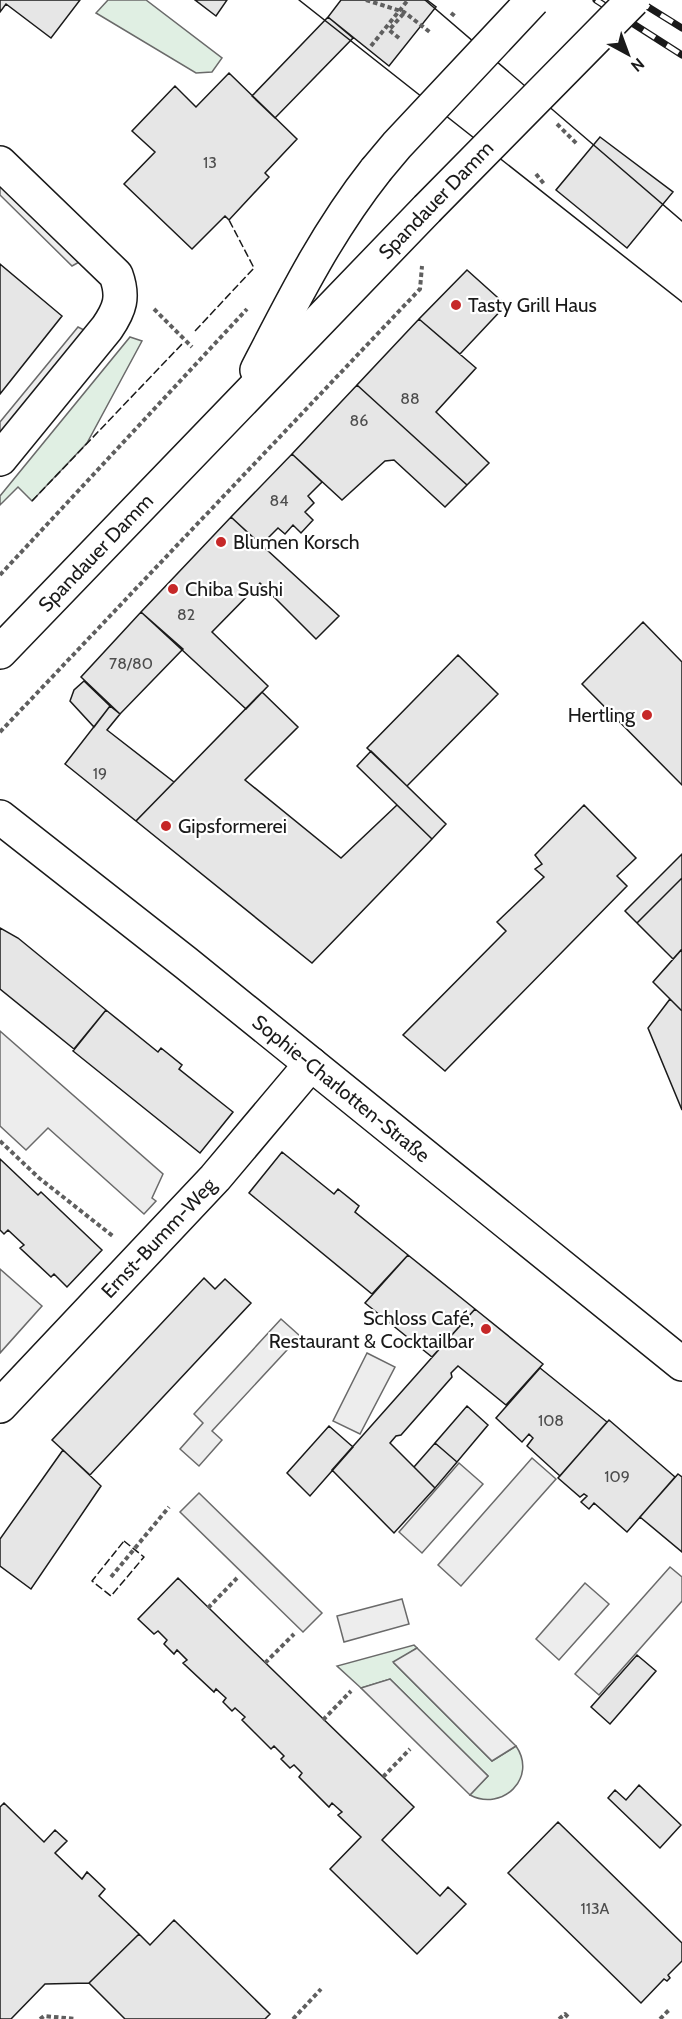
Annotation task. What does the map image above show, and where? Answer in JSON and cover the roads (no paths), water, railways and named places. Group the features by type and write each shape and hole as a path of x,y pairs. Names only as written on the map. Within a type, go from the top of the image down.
{"street":[{"name":"Spandauer Damm","path":"240,400 313,263 348,206 397,145 533,0"},
{"name":"Spandauer Damm","path":"0,652 240,400 633,0"},
{"path":"0,163 116,275 123,292 118,311 107,328 0,459"},
{"name":"Sophie-Charlotten-Straße","path":"0,817 311,1064 682,1364"},
{"name":"Ernst-Bumm-Weg","path":"0,1406 215,1178 311,1064"}],"tram line":[{"path":"299,0 682,302"},
{"path":"425,0 682,221"}],"railway":[{"path":"596,0 682,55"},
{"path":"637,0 682,28"}],"place":[{"name":"Tasty Grill Haus","path":"456,305"},
{"name":"Blumen Korsch","path":"221,542"},
{"name":"Chiba Sushi","path":"173,589"},
{"name":"Hertling","path":"647,715"},
{"name":"Gipsformerei","path":"166,826"},
{"name":"Schloss Café, Restaurant & Cocktailbar","path":"486,1329"}]}
